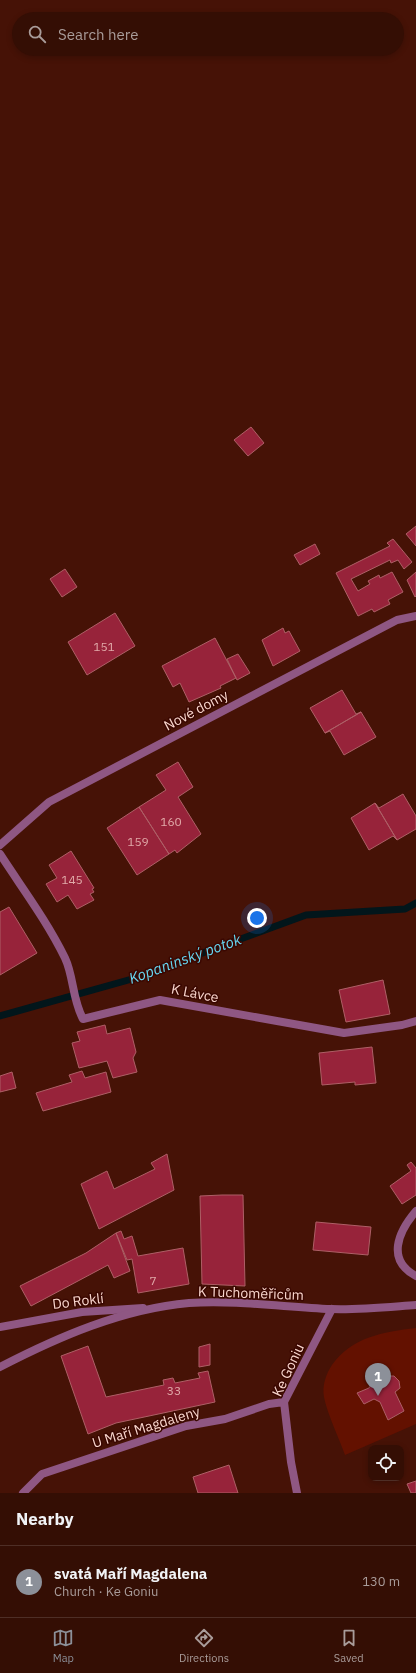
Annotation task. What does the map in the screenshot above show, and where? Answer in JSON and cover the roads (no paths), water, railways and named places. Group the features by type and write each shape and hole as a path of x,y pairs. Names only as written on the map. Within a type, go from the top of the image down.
{"street":[{"name":"Nové domy","path":"0,845 49,802 397,620 416,616"},
{"name":"K Lávce","path":"0,854 39,913 66,960 77,1008 84,1019 160,1000 344,1033 402,1025 416,1021"},
{"path":"416,1211 404,1225 398,1248 402,1265 407,1271 416,1276"},
{"name":"K Tuchoměřicům","path":"0,1367 96,1324 160,1307 216,1302 332,1309 416,1305"},
{"name":"Do Roklí","path":"0,1327 82,1312 160,1307"},
{"name":"Ke Goniu","path":"297,1493 291,1462 284,1402 332,1309"},
{"name":"U Maří Magdaleny","path":"23,1493 42,1474 186,1426 225,1418 269,1404 284,1402"}],"waterway":[{"name":"Kopaninský potok","path":"0,1016 132,979 306,915 405,909 416,903"}],"place":[{"name":"svatá Maří Magdalena","path":"378,1396"}]}
